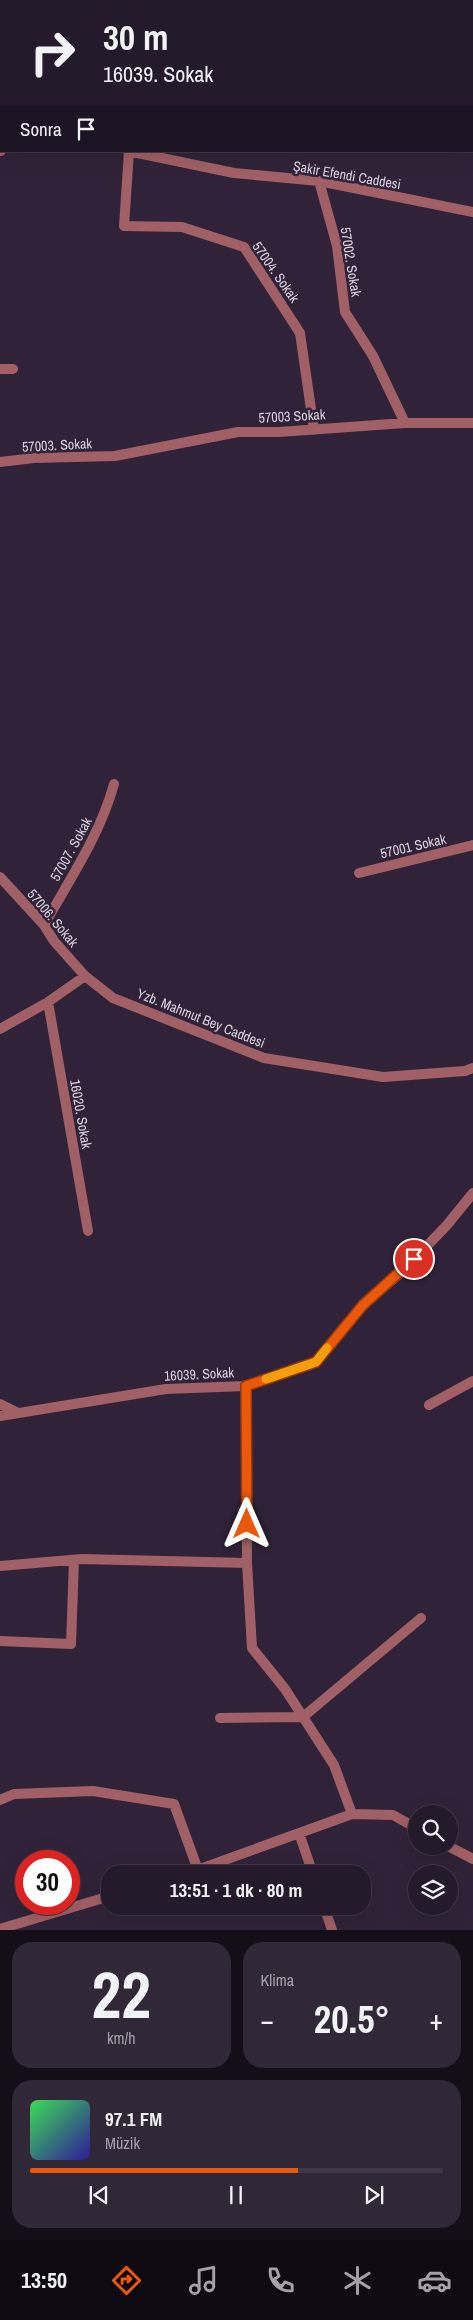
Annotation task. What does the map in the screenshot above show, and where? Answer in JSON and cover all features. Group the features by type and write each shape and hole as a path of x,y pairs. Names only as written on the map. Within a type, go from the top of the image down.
{"street":[{"name":"57004. Sokak","path":"129,152 124,226 182,227 244,246 300,333 314,430"},
{"name":"Şakir Efendi Caddesi","path":"134,152 234,173 319,181 473,212"},
{"name":"57002. Sokak","path":"319,181 337,246 345,312 373,356 405,423"},
{"path":"0,369 14,369"},
{"name":"57003 Sokak","path":"115,456 238,432 314,430 405,423 473,423"},
{"name":"57003. Sokak","path":"0,462 34,458 115,456"},
{"name":"57007. Sokak","path":"44,924 98,831 108,807 114,784"},
{"name":"57001 Sokak","path":"359,873 473,846"},
{"name":"57006. Sokak","path":"0,877 44,924 54,941 85,976"},
{"path":"0,1029 48,1002 85,976"},
{"name":"Yzb. Mahmut Bey Caddesi","path":"85,976 113,998 264,1058 383,1077 464,1071 473,1068"},
{"name":"16020. Sokak","path":"48,1002 88,1231"},
{"name":"16039. Sokak","path":"0,1416 166,1389 246,1386 316,1362 363,1305 410,1264 447,1224 473,1192"},
{"path":"429,1405 473,1381"},
{"path":"246,1386 247,1563 252,1648 285,1689 334,1765 352,1814"},
{"path":"0,1404 19,1414"},
{"path":"0,1566 74,1560 247,1563"},
{"path":"0,1641 72,1644 74,1560"},
{"path":"220,1718 303,1717 420,1618"},
{"path":"0,1800 14,1794 93,1791 174,1804 196,1865"},
{"path":"212,1865 352,1814 393,1815 408,1823"},
{"path":"299,1833 310,1865"},
{"path":"458,1851 473,1859"},
{"path":"0,1929 101,1899"},
{"path":"327,1915 332,1930"}],"slow traffic":[{"path":"266,1379 316,1362 327,1348"}],"route":[{"path":"247,1524 246,1386 316,1362 363,1305 414,1259"}]}
